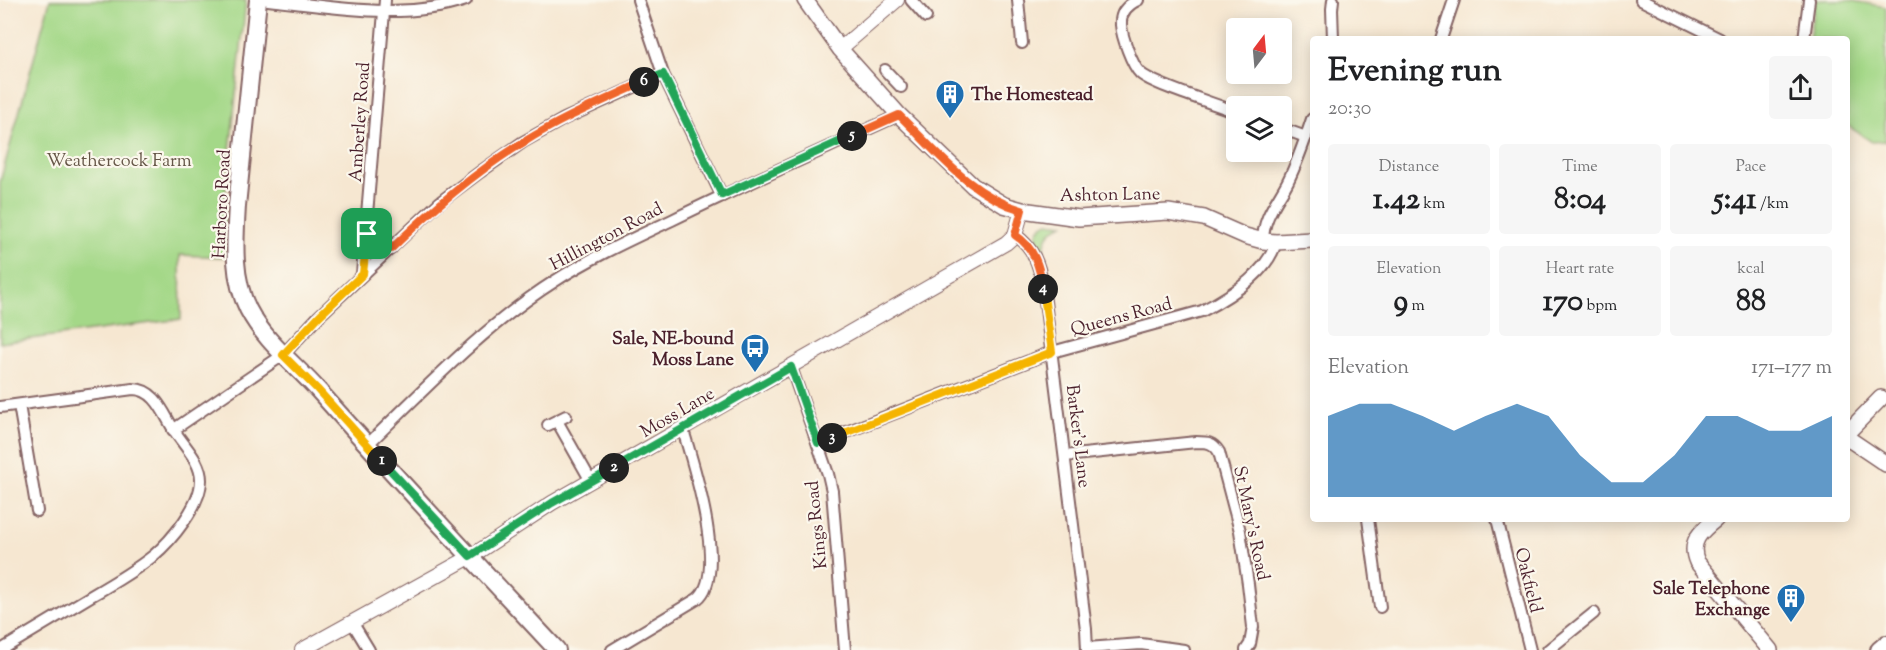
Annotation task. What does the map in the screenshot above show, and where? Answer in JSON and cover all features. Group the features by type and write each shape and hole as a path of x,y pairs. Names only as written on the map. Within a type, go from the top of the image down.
{"main road":[{"name":"Harboro Road","path":"258,0 237,206 236,260 240,285 247,306 262,331 283,355 557,650"},
{"name":"Ashton Lane","path":"805,0 840,49 899,115 973,186 1004,205 1022,210 1079,218 1168,212 1204,218 1245,236 1269,241 1310,240"},
{"path":"1850,431 1883,395"},
{"path":"1850,438 1886,464"},
{"path":"1712,522 1702,531 1695,542 1694,552 1697,562 1770,650"},
{"path":"1879,650 1886,644"}],"street":[{"path":"268,0 384,12 432,9 466,0"},
{"name":"Amberley Road","path":"363,274 385,0"},
{"path":"638,0 663,74 722,195"},
{"path":"840,49 897,0"},
{"path":"911,0 926,17"},
{"path":"1018,0 1022,43"},
{"path":"1138,0 1125,9 1121,29 1131,57 1140,72 1153,80 1226,108"},
{"path":"1333,36 1334,0"},
{"path":"1442,36 1454,0"},
{"path":"1641,0 1714,36"},
{"path":"1804,36 1809,0"},
{"path":"173,430 283,355 319,316 440,202 523,142 564,119 663,74"},
{"path":"878,92 889,74 901,87"},
{"name":"Hillington Road","path":"366,445 472,344 512,311 554,282 598,255 722,195 899,115"},
{"name":"Queens Road","path":"818,443 1052,352 1202,311 1225,299 1273,255 1263,229 1268,215 1288,181 1310,125"},
{"path":"1292,132 1306,137"},
{"path":"1015,235 1022,210"},
{"path":"367,234 377,243 391,249"},
{"name":"Barker's Lane","path":"1015,235 1025,241 1040,269 1065,456 1087,649"},
{"name":"Moss Lane","path":"302,650 470,556 552,503 990,253 1015,235"},
{"name":"Kings Road","path":"791,367 832,491 845,650"},
{"path":"0,407 141,389 154,397 173,430 196,461 201,480 192,510 153,556 0,650"},
{"path":"19,405 37,511"},
{"path":"557,421 591,481"},
{"path":"612,650 697,599 707,586 709,573 706,515 683,430"},
{"name":"St Mary's Road","path":"1065,456 1196,442 1207,442 1215,446 1219,452 1239,531 1248,584 1253,627 1250,644 1246,650"},
{"path":"1368,522 1380,607"},
{"name":"Oakfield","path":"1498,522 1530,650"},
{"path":"1548,650 1594,613"},
{"path":"352,622 369,650"},
{"path":"1087,649 1141,644 1184,650"}],"green space":[{"name":"Weathercock Farm","path":"50,0 246,0 225,198 224,257 180,255 181,319 0,343 0,182"},
{"path":"1815,0 1848,0 1886,7 1885,141 1872,142 1850,127 1850,36 1809,36"},
{"path":"1048,222 1063,224 1047,237 1043,257 1037,242 1037,233 1042,225"}],"place":[{"name":"The Homestead","path":"950,120"},
{"name":"Sale, NE-bound Moss Lane","path":"755,374"},
{"name":"Sale Telephone Exchange","path":"1791,624"}],"route":[{"path":"663,74 722,195 899,115 973,186 989,198 1022,210 1015,235 1025,241 1040,269 1052,352 818,443 791,367 552,503 470,556 283,355 363,274 367,234 371,240 391,249 440,202 523,142 564,119 663,74"}]}
